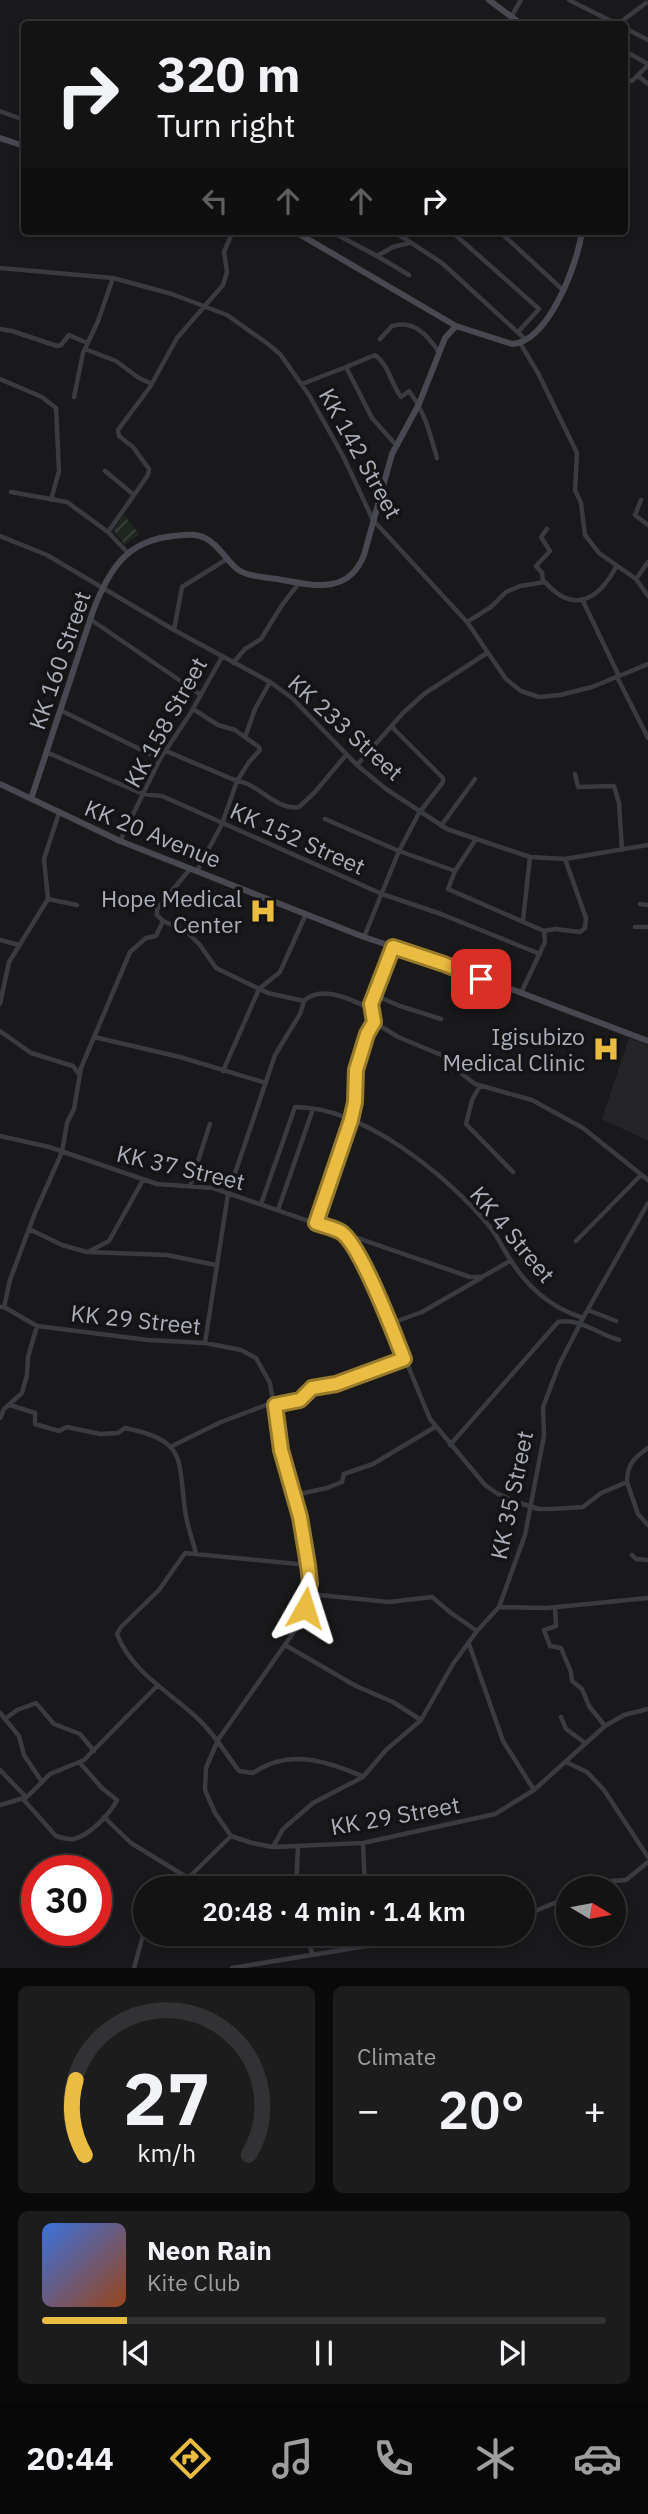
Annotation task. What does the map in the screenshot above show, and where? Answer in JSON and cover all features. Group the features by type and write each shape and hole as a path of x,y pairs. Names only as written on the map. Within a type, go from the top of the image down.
{"main road":[{"path":"489,0 517,21"},
{"path":"0,138 21,145"},
{"path":"301,235 456,326 503,342 523,342 534,334 564,290 575,266 581,235"},
{"name":"KK 160 Street","path":"31,799 101,589 128,553 149,539 190,534 210,541 227,559 247,574 299,583 333,584 349,577 360,564 386,470 419,404 445,338 456,326"},
{"name":"KK 20 Avenue","path":"0,784 120,841 193,870 364,937 444,964 648,1041"}],"street":[{"path":"511,17 521,0"},
{"path":"569,0 611,21"},
{"path":"622,21 647,4 640,0"},
{"path":"628,30 648,40"},
{"path":"628,53 648,64 632,81 628,80"},
{"path":"638,76 648,84"},
{"path":"0,111 21,119"},
{"path":"108,532 148,475 149,469 130,443 119,436 118,430 152,384 177,338 207,306 225,280 224,252 231,235"},
{"path":"338,235 409,275"},
{"path":"399,235 442,263 518,332 577,453 575,492 581,503 585,535 599,553 636,579 648,596"},
{"path":"456,235 539,309 518,332"},
{"path":"503,235 564,290"},
{"path":"377,256 410,242"},
{"name":"KK 142 Street","path":"0,268 113,278 207,306 237,321 268,344 280,354 302,384 330,432 373,520 467,622 506,679 514,686 547,698 581,690 648,664"},
{"path":"74,397 85,349 113,278"},
{"path":"380,339 392,326 408,325 426,334 439,352"},
{"path":"0,329 57,346 61,345 68,335 88,343"},
{"path":"85,349 116,361 152,384"},
{"path":"302,384 375,355 380,358 393,387 401,397 409,391 419,404 437,458"},
{"path":"346,367 372,418 397,445"},
{"path":"0,379 42,397 56,408 60,471 51,500"},
{"path":"105,471 134,495"},
{"path":"11,492 72,505 108,532 128,553"},
{"path":"641,500 635,515 648,525"},
{"path":"543,582 542,573 536,566 550,551 541,537 547,529"},
{"name":"KK 233 Street","path":"0,536 47,555 101,589 270,682 298,703 357,765 419,813 441,826 530,857 565,859 648,845"},
{"path":"174,630 182,587 227,559"},
{"path":"636,579 648,562"},
{"path":"467,622 491,607 506,592 520,586 543,582 568,600 599,592 616,567"},
{"path":"233,663 242,652 261,639 299,583"},
{"path":"582,598 648,738"},
{"path":"90,619 201,695"},
{"path":"357,765 403,713 424,694 487,653"},
{"name":"KK 158 Street","path":"120,841 160,759 193,709 222,657"},
{"path":"245,737 255,709 270,682"},
{"path":"60,709 160,759"},
{"path":"193,709 218,725 235,730 260,749 237,781 222,824 193,870 158,909 157,915 163,921 186,931 216,968 274,995 304,1000"},
{"path":"364,937 399,851 419,813 444,779 392,727"},
{"name":"KK 152 Street","path":"46,751 142,794 162,796 382,894 441,914 540,954"},
{"path":"166,751 245,782 269,798 296,808 315,792 346,755"},
{"path":"575,774 578,787 614,786 619,803 622,850"},
{"path":"441,826 475,779"},
{"path":"0,1004 9,962 48,899 44,859 59,813"},
{"path":"325,819 399,851 455,870"},
{"path":"476,839 455,870 448,886 449,890 544,931 555,929 579,932 585,928 586,918 565,859"},
{"path":"523,921 530,857"},
{"path":"48,899 77,905"},
{"path":"640,904 648,905"},
{"path":"223,1071 259,989 280,972 306,914"},
{"path":"2,1307 8,1284 61,1152 67,1123 74,1109 79,1074 94,1037 130,953 146,939 156,936 163,921"},
{"path":"635,927 648,927"},
{"path":"521,993 545,942 544,931"},
{"path":"0,940 19,945"},
{"path":"393,947 370,1009 374,1022 398,1037 451,1059 468,1080 480,1086 532,1100 583,1128 648,1180"},
{"path":"205,1343 228,1194 278,1049 300,1014 304,1000 309,996 322,994 347,999 370,1009"},
{"path":"374,995 441,1019"},
{"path":"316,1223 351,1120 355,1102 356,1070 364,1042 374,1022"},
{"path":"0,1031 32,1054 71,1065 79,1074"},
{"path":"94,1037 180,1057 266,1083"},
{"path":"480,1086 472,1100 466,1124 513,1172"},
{"path":"261,1204 294,1109 298,1106 313,1109 278,1210"},
{"name":"KK 4 Street","path":"313,1109 373,1129 439,1176 488,1224 510,1261 530,1286 560,1309 619,1340"},
{"path":"190,1186 210,1124"},
{"name":"KK 37 Street","path":"0,1136 61,1152 144,1180 180,1187 208,1187 470,1277 482,1278"},
{"path":"576,1241 640,1176"},
{"path":"87,1252 109,1241 144,1180"},
{"name":"KK 35 Street","path":"273,1847 279,1833 306,1809 353,1780 363,1777 386,1750 421,1720 453,1664 499,1607 525,1535 544,1436 543,1406 559,1365 587,1310 648,1203"},
{"path":"29,1229 62,1245 87,1252 167,1255 216,1265"},
{"path":"343,1233 374,1284 435,1427 485,1485 498,1494 529,1507 552,1509 583,1507 601,1493 627,1482"},
{"path":"389,1324 422,1312 510,1261"},
{"name":"KK 29 Street","path":"2,1307 37,1326 139,1339 205,1343 242,1350 256,1358 267,1375 281,1450 295,1495 308,1565 309,1594 301,1619 218,1740 208,1760 204,1782 215,1813 231,1836 273,1847 363,1843 495,1814 534,1790 605,1726 624,1715 648,1709"},
{"path":"587,1310 616,1321"},
{"path":"450,1445 555,1324 563,1320 582,1321"},
{"path":"0,1418 4,1409 20,1395 24,1386 28,1357 37,1326"},
{"path":"170,1447 221,1422 274,1403 300,1400 312,1388 336,1384 404,1359"},
{"path":"10,1405 35,1413 36,1425 46,1428 60,1431 66,1427 100,1434 118,1433 127,1428 153,1434 170,1447 180,1460 185,1512 196,1553"},
{"path":"295,1495 342,1482 344,1474 373,1464 435,1427"},
{"path":"648,1448 631,1461 627,1470 627,1482 638,1514 648,1525"},
{"path":"308,1565 184,1554 159,1590 117,1632 125,1652 158,1685 194,1715 218,1740 242,1772 253,1773 261,1768 294,1759 321,1760 363,1777"},
{"path":"632,1555 636,1559 648,1560"},
{"path":"309,1594 389,1602 432,1597 477,1631"},
{"path":"499,1607 555,1607 648,1598"},
{"path":"555,1607 556,1626 544,1630 546,1640 550,1646 561,1648 572,1681 582,1689 589,1706 605,1726"},
{"path":"468,1643 503,1741 534,1790"},
{"path":"285,1645 356,1686 393,1702 421,1720"},
{"path":"0,1805 25,1798 57,1770 80,1763 158,1685"},
{"path":"5,1719 17,1710 36,1703 54,1724 80,1734 93,1751"},
{"path":"0,1713 19,1736 24,1755 42,1782"},
{"path":"561,1717 566,1729 585,1743"},
{"path":"566,1762 587,1772 604,1790 648,1859 626,1880"},
{"path":"0,1770 52,1833 62,1838 75,1839 104,1817 117,1800 102,1788 80,1763"},
{"path":"104,1817 131,1843 185,1876"},
{"path":"190,1876 231,1836"},
{"path":"363,1843 364,1876"},
{"path":"297,1876 298,1847"},
{"path":"535,1911 556,1902"},
{"path":"134,1968 140,1946"},
{"path":"310,1946 313,1955"},
{"path":"232,1968 370,1946"}],"shaded area":[{"path":"124,515 139,534 125,545 113,530"},
{"path":"629,1038 648,1045 648,1141 602,1119"}],"place":[{"name":"Hope Medical Center","path":"263,911"},
{"name":"Igisubizo Medical Clinic","path":"606,1049"}],"route":[{"path":"305,1608 310,1583 308,1565 295,1495 281,1450 275,1405 303,1399 312,1388 336,1384 404,1359 374,1284 352,1245 343,1233 316,1223 351,1120 355,1102 356,1070 367,1034 374,1022 371,1004 393,947 481,979"}]}
